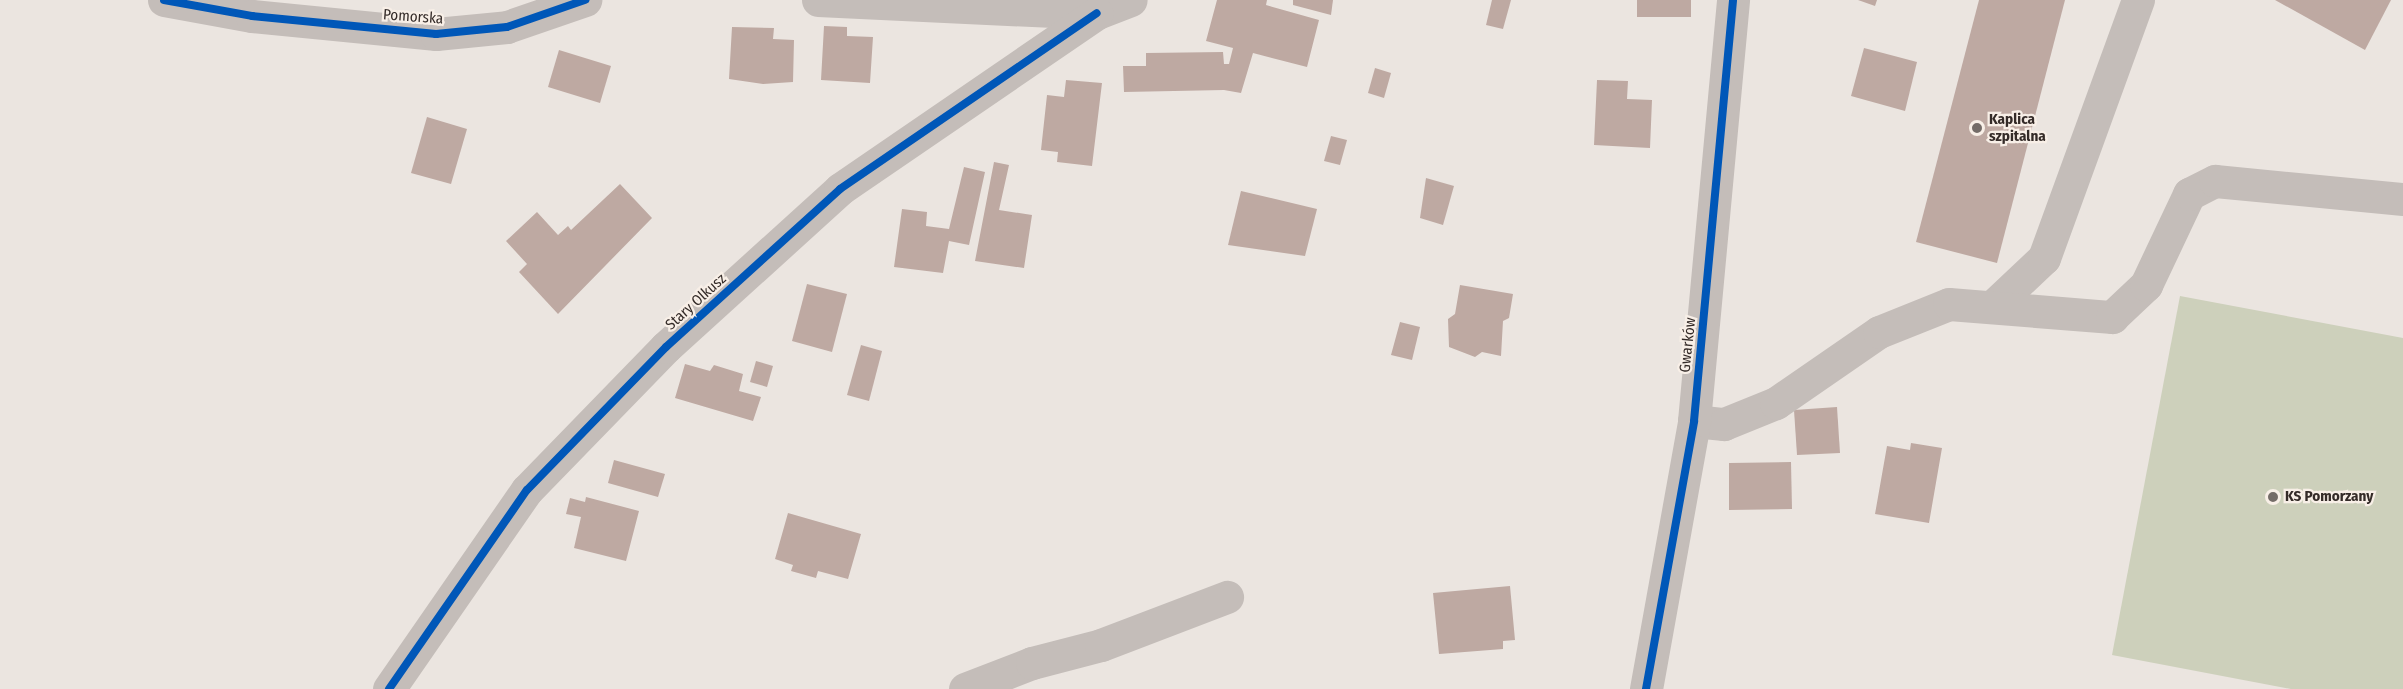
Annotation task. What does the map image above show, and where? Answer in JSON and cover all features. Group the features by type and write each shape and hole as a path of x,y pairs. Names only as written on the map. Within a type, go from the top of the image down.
{"street":[{"name":"Pomorska","path":"164,0 252,16 436,34 507,27 585,0"},
{"path":"818,0 1097,13 1131,0"},
{"name":"Gwarków","path":"1646,689 1694,421 1733,0"},
{"path":"1993,306 2044,258 2138,0"},
{"name":"Stary Olkusz","path":"389,689 527,490 666,347 840,189 1097,13"},
{"path":"1694,421 1725,424 1776,403 1880,332 1949,304 1993,306 2064,316 2112,317 2146,285 2189,194 2215,181 2403,199"},
{"path":"965,689 1032,663 1101,645 1227,597"}],"green space":[{"name":"KS Pomorzany","path":"2180,296 2403,338 2403,689 2291,689 2112,655"}],"building":[{"path":"1217,0 1267,0 1266,5 1319,20 1307,67 1253,53 1241,93 1224,90 1124,92 1123,66 1146,66 1146,53 1223,52 1224,64 1229,64 1233,48 1206,41"},
{"path":"1293,0 1333,0 1331,15 1293,5"},
{"path":"1492,0 1511,0 1503,29 1486,25"},
{"path":"1637,0 1691,0 1691,17 1637,17"},
{"path":"1858,0 1877,0 1875,6"},
{"path":"1979,0 2065,0 1997,263 1916,242"},
{"path":"2275,0 2391,0 2365,50"},
{"path":"824,26 847,27 847,36 873,37 870,83 821,80"},
{"path":"732,27 774,28 773,39 794,40 793,82 763,84 729,79"},
{"path":"1864,48 1917,62 1905,111 1851,96"},
{"path":"559,50 611,66 600,103 548,87"},
{"path":"1375,68 1391,73 1384,98 1368,93"},
{"path":"1066,80 1102,83 1092,166 1057,162 1058,152 1041,150 1047,95 1064,97"},
{"path":"1597,80 1628,81 1627,99 1652,100 1650,148 1594,145"},
{"path":"427,117 467,129 451,184 411,173"},
{"path":"1331,136 1347,140 1340,165 1324,161"},
{"path":"994,162 1009,165 999,210 1032,215 1024,268 975,261"},
{"path":"964,167 985,172 969,245 949,241 943,273 894,267 902,209 927,212 926,226 949,229"},
{"path":"1426,178 1454,186 1443,225 1420,218"},
{"path":"620,184 652,218 558,314 519,272 527,264 506,241 537,212 558,235 568,226 571,230"},
{"path":"1241,191 1317,209 1305,256 1228,245"},
{"path":"807,284 847,294 832,352 792,341"},
{"path":"1460,285 1513,294 1509,318 1503,321 1501,356 1482,352 1475,357 1449,347 1448,319 1455,314"},
{"path":"1400,322 1420,327 1412,360 1391,355"},
{"path":"861,345 882,351 869,401 847,395"},
{"path":"756,361 773,366 767,387 750,382"},
{"path":"685,364 710,371 714,365 743,374 739,391 761,397 753,421 675,398"},
{"path":"1837,407 1840,453 1797,455 1794,410"},
{"path":"1911,443 1942,448 1929,523 1875,514 1887,446 1910,450"},
{"path":"614,460 665,474 658,497 608,483"},
{"path":"1791,462 1792,509 1729,510 1729,463"},
{"path":"586,497 639,511 626,561 574,548 581,517 566,514 570,498 585,502"},
{"path":"788,513 861,534 848,579 818,571 816,578 791,571 793,565 775,559"},
{"path":"1510,586 1515,640 1503,641 1503,649 1439,654 1433,593"}],"cycle path":[{"path":"164,0 252,16 436,34 507,27 585,0"},
{"path":"1646,689 1694,421 1733,0"},
{"path":"389,689 527,490 666,347 840,189 1097,13"}],"place":[{"name":"Kaplica szpitalna","path":"1977,128"},
{"name":"KS Pomorzany","path":"2273,497"}]}
